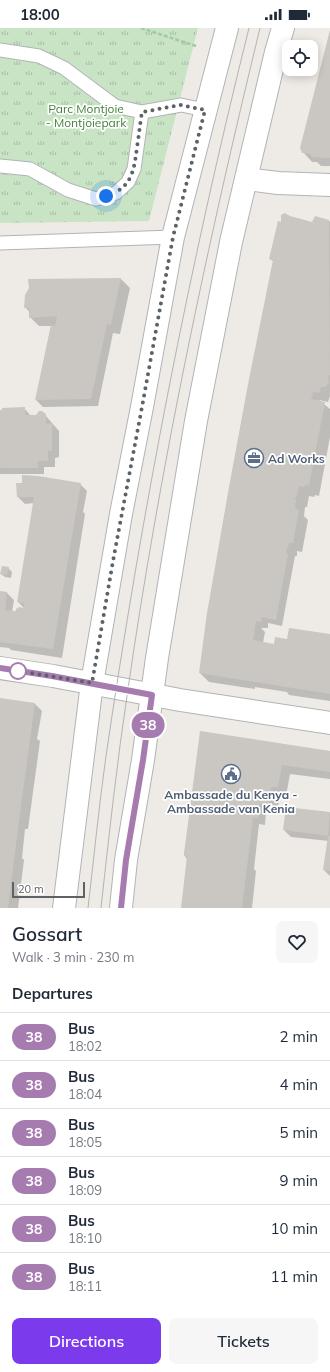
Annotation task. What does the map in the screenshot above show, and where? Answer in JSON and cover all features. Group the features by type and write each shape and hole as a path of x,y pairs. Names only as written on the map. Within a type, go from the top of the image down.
{"main road":[{"path":"64,908 92,683 173,237 227,28"},
{"path":"121,908 126,860 143,760 157,658 196,421 231,242 283,28"},
{"path":"246,179 278,183 330,185"},
{"path":"0,668 92,683 152,695 330,723"}],"lane":[{"path":"0,50 39,56 64,68 115,106 142,112 181,105 205,110"},
{"path":"0,166 30,169 68,190 96,199 116,192 128,182 134,169 142,112"},
{"path":"0,243 173,237"}],"path":[{"path":"141,28 196,46"}],"green space":[{"name":"Parc Montjoie - Montjoiepark","path":"0,28 198,28 149,221 0,223"}],"building":[{"path":"330,30 330,158 311,157 311,154 302,153 300,148"},
{"path":"285,213 290,216 312,222 315,216 329,220 330,375 328,376 329,383 325,387 321,387 319,393 313,392 311,399 325,402 309,486 299,486 296,498 294,497 294,499 296,499 295,509 299,510 293,543 289,543 287,548 286,553 288,554 276,620 262,617 261,622 256,621 253,640 274,644 275,637 287,639 289,628 330,634 330,694 199,673 207,613 229,487 273,260 269,259 278,221 281,222 281,215"},
{"path":"121,278 111,325 107,324 91,399 35,400 51,325 55,326 57,316 29,318 29,308 24,308 25,295 29,288 28,279"},
{"path":"25,407 25,415 36,415 39,411 42,411 46,414 46,424 52,423 52,451 48,451 48,461 38,461 38,468 2,468 0,467 0,410 2,410 2,408"},
{"path":"22,475 81,483 53,649 0,642 0,591 7,592 5,610 16,611 19,607 24,608 24,603 17,602 34,497 17,497 16,483 22,483"},
{"path":"2,566 9,567 7,575 0,574"},
{"path":"0,698 35,703 8,908 0,908"},
{"path":"200,731 330,751 330,772 282,765 278,787 271,787 268,805 260,804 258,818 253,818 242,908 181,908 187,856 184,856 184,854"},
{"path":"286,807 330,812 328,836 283,830"},
{"path":"328,836 330,836 330,871 323,870"}],"tram line":[{"path":"88,908 106,756 151,481 168,390 206,209 249,28"},
{"path":"101,908 124,716 155,523 203,274 260,28"}],"bus line":[{"name":"38","path":"0,668 52,676 152,695 143,760 126,860 121,908"}],"place":[{"name":"Ad Works","path":"254,458"},
{"name":"Ambassade du Kenya - Ambassade van Kenia","path":"231,774"}],"route":[{"path":"18,671 92,683 129,471 173,237 205,110 181,105 142,112 134,169 128,182 116,192 106,196"}]}
